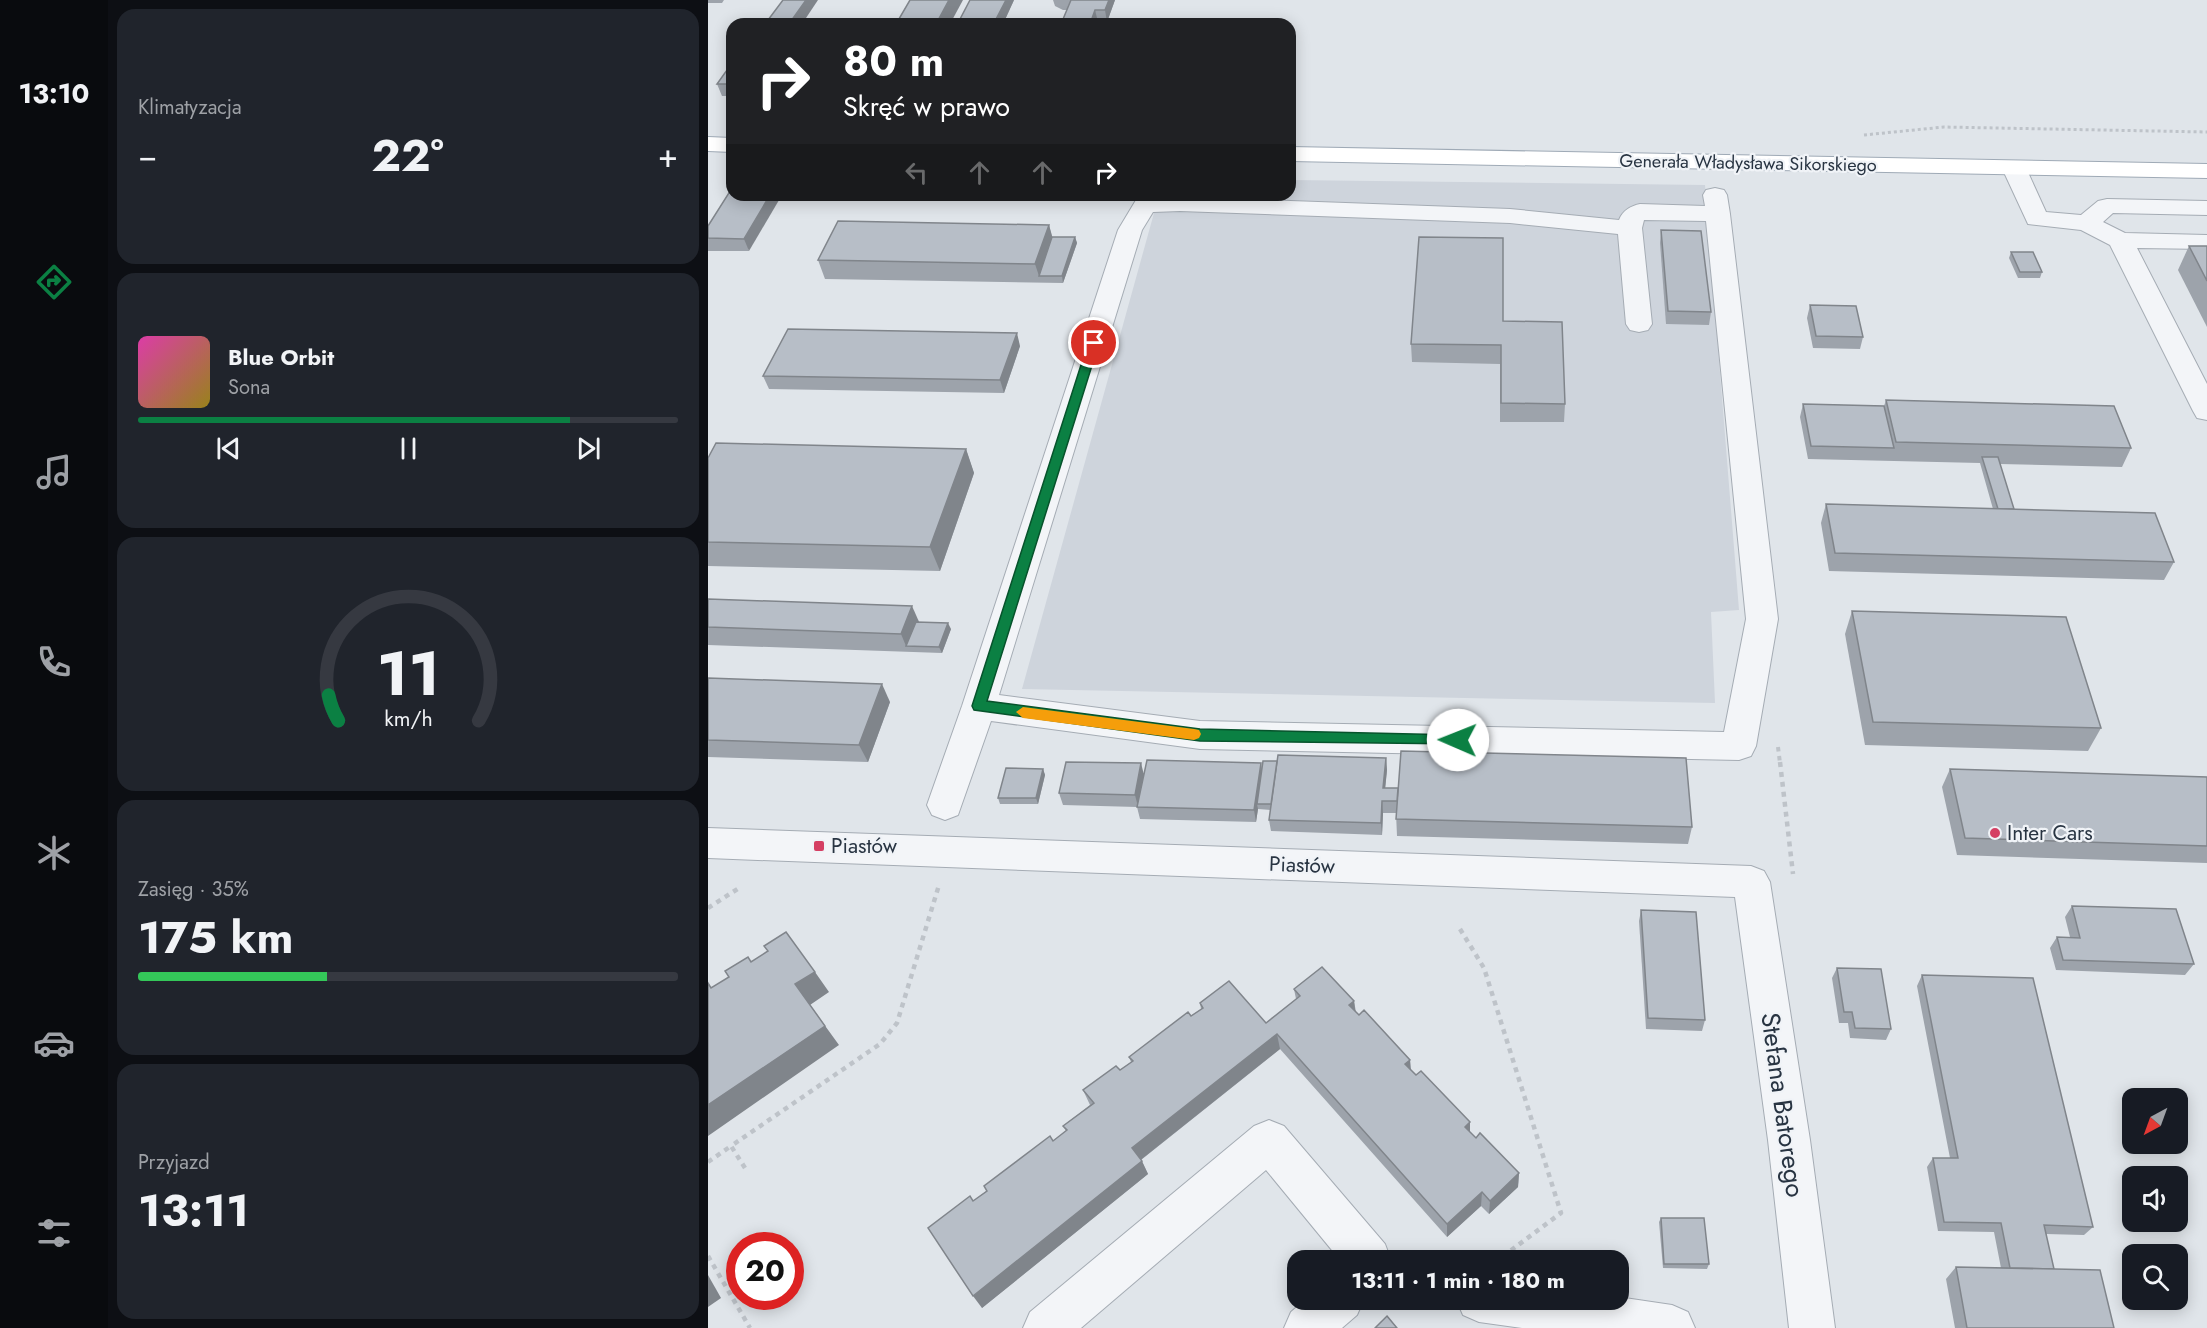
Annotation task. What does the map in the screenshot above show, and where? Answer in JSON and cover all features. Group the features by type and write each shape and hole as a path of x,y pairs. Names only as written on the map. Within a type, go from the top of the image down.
{"main road":[{"path":"708,144 726,145"},
{"name":"Generała Władysława Sikorskiego","path":"1296,154 2207,171"}],"street":[{"path":"2014,168 2037,219 2086,223 2120,240 2207,242"},
{"path":"945,805 979,706 1130,230 1145,205 1180,204 1510,216 1630,228"},
{"path":"979,706 1200,735 1739,746 1762,618 1716,204 1640,211 1632,217 1630,228 1639,324"},
{"path":"2086,223 2107,207 2207,208"},
{"path":"2120,240 2207,411"},
{"name":"Piastów","path":"708,843 950,850 1751,882"},
{"name":"Stefana Batorego","path":"1751,882 1789,1140 1812,1328"},
{"path":"1046,1328 1269,1141 1361,1250"},
{"path":"1307,1328 1328,1310"},
{"path":"1552,1310 1672,1328"}],"path":[{"path":"1861,135 1944,127 2207,132"},
{"path":"708,1162 880,1044 891,1033 897,1023 950,850"},
{"path":"708,908 739,888"},
{"path":"1460,929 1484,968 1561,1213 1511,1250"},
{"path":"731,1146 745,1168"},
{"path":"708,1256 750,1328"}],"shaded area":[{"path":"1296,180 1705,185 1739,610 1711,612 1715,703 1022,689 1157,201 1296,201"}],"building":[{"path":"783,0 806,0 793,18 770,18"},
{"path":"910,0 949,0 939,18 900,18"},
{"path":"970,0 1006,0 997,18 961,18"},
{"path":"1071,0 1109,0 1105,10 1095,10 1092,18 1064,18"},
{"path":"726,71 726,84 717,84"},
{"path":"726,198 726,201 766,201 744,239 708,238 708,226"},
{"path":"838,221 1049,225 1035,264 818,260"},
{"path":"1661,230 1701,231 1711,312 1668,311"},
{"path":"1052,237 1075,237 1062,276 1039,276"},
{"path":"1419,237 1503,238 1503,321 1562,322 1565,404 1501,403 1501,345 1411,344"},
{"path":"2189,246 2207,246 2207,281"},
{"path":"2011,252 2033,252 2042,272 2020,272"},
{"path":"1810,305 1856,306 1863,337 1816,336"},
{"path":"788,329 1017,333 1000,380 763,376"},
{"path":"1886,400 2114,406 2131,448 1896,442"},
{"path":"1803,404 1884,406 1894,448 1811,446"},
{"path":"716,443 966,449 930,547 708,542 708,458"},
{"path":"1982,457 1998,457 2014,509 1998,509"},
{"path":"1826,504 2155,513 2174,562 1835,553"},
{"path":"708,599 912,606 901,634 708,627"},
{"path":"1852,611 2066,617 2101,728 1873,722"},
{"path":"916,622 948,623 939,647 906,646"},
{"path":"708,678 882,684 859,745 708,740"},
{"path":"1401,751 1686,758 1692,827 1396,819"},
{"path":"1278,755 1386,758 1383,788 1398,788 1397,801 1382,801 1381,823 1269,820"},
{"path":"1147,760 1261,763 1254,810 1137,807"},
{"path":"1263,761 1277,761 1271,804 1257,804"},
{"path":"1066,762 1141,763 1135,795 1059,793"},
{"path":"1006,768 1043,769 1036,798 998,798"},
{"path":"1950,769 2207,777 2207,846 1965,838"},
{"path":"2072,906 2176,909 2194,964 2063,960 2057,937 2080,938"},
{"path":"1641,910 1696,912 1705,1020 1648,1018"},
{"path":"786,932 815,972 795,984 825,1026 708,1105 708,983 711,988 729,977 725,971 748,957 751,962 768,951 764,946"},
{"path":"1322,967 1354,1001 1349,1005 1359,1015 1364,1010 1410,1060 1405,1064 1416,1075 1421,1071 1470,1122 1465,1127 1476,1138 1480,1133 1519,1173 1490,1201 1482,1192 1447,1224 1277,1034 1132,1148 1142,1161 973,1296 928,1228 970,1196 973,1201 987,1191 984,1186 1050,1136 1053,1141 1067,1130 1063,1126 1094,1103 1083,1090 1116,1066 1120,1070 1133,1061 1129,1057 1188,1012 1191,1016 1203,1008 1200,1003 1229,981 1266,1023 1300,996 1294,989"},
{"path":"1837,968 1881,969 1891,1029 1855,1028 1852,1012 1844,1012"},
{"path":"1922,975 2033,978 2093,1227 2044,1225 2054,1269 2010,1268 2001,1223 1944,1222 1933,1158 1958,1158"},
{"path":"1661,1218 1704,1218 1709,1264 1664,1264"},
{"path":"1956,1267 2100,1270 2114,1328 1967,1328"},
{"path":"1387,1316 1397,1328 1375,1328"}],"slow traffic":[{"path":"1023,712 1194,734"}],"place":[{"name":"Inter Cars","path":"1995,833"},
{"name":"Piastów","path":"819,846"}],"route":[{"path":"1094,343 979,706 1200,735 1458,740"}]}
